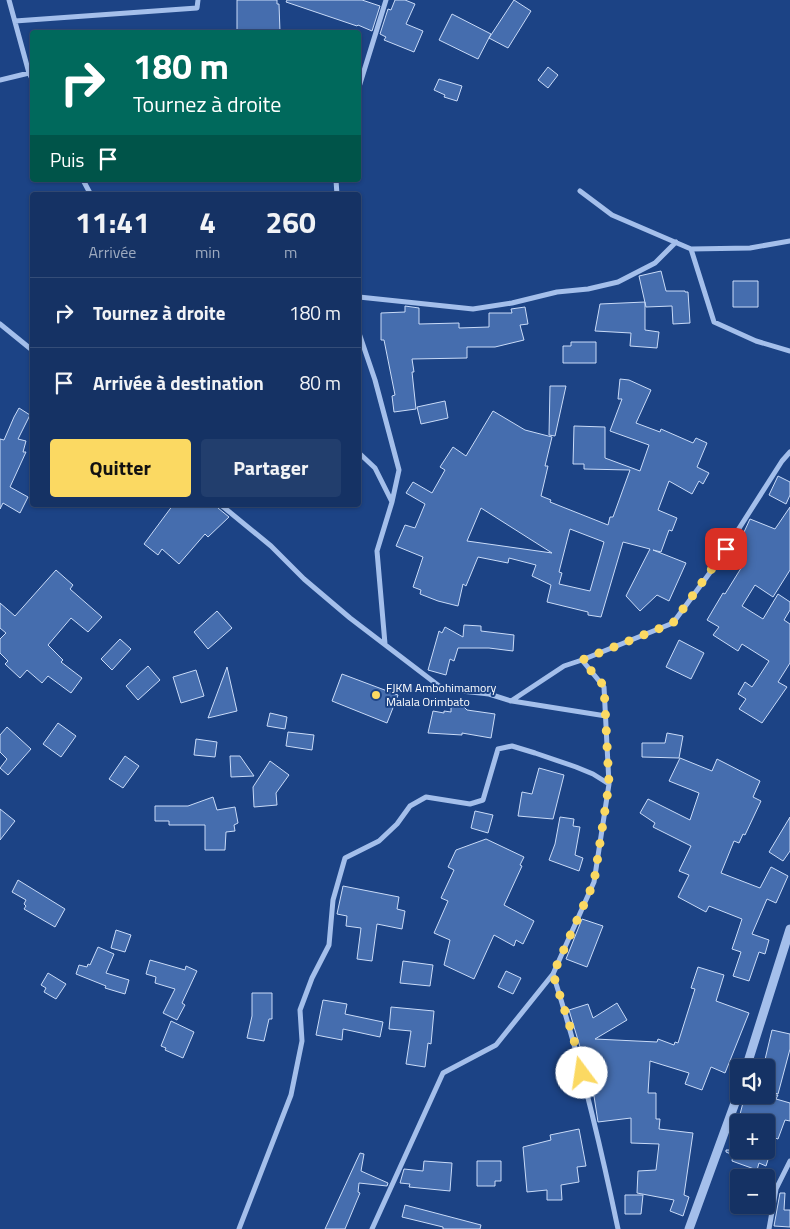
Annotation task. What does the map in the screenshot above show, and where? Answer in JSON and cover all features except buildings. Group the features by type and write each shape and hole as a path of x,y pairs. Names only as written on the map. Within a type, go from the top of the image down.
{"street":[{"path":"0,80 29,73 9,0"},
{"path":"15,21 197,8 198,0"},
{"path":"361,81 386,0"},
{"path":"580,191 612,215 691,249 750,248 790,241"},
{"path":"361,297 473,309 512,303 557,292 588,289 618,282 655,262 676,242"},
{"path":"691,249 714,322 756,341 790,351"},
{"path":"0,324 30,348"},
{"path":"361,339 375,380 399,470 392,502 377,551 385,644"},
{"path":"511,701 564,666 673,623 717,563 782,461 790,452"},
{"path":"361,455 376,468 392,502"},
{"path":"223,507 271,546 304,580 443,689 489,694 511,701 606,716"},
{"path":"372,1229 442,1073 496,1045 553,974 594,882 609,784 606,716 604,686 582,660"},
{"path":"239,1229 292,1095 302,1041 300,1010 312,978 329,945 333,900 345,858 379,841 397,824 410,806 426,797 470,804 483,800 498,749 512,746 535,753 576,766 609,784"},
{"path":"749,1059 790,929"},
{"path":"553,974 573,1036 605,1163 618,1229"},
{"path":"689,1229 735,1104"},
{"path":"769,1229 776,1190 790,1161"}],"place":[{"name":"FJKM Ambohimamory Malala Orimbato","path":"376,695"}],"route":[{"path":"582,1073 573,1036 553,974 594,882 609,784 604,686 582,660 673,623 726,549"}]}
